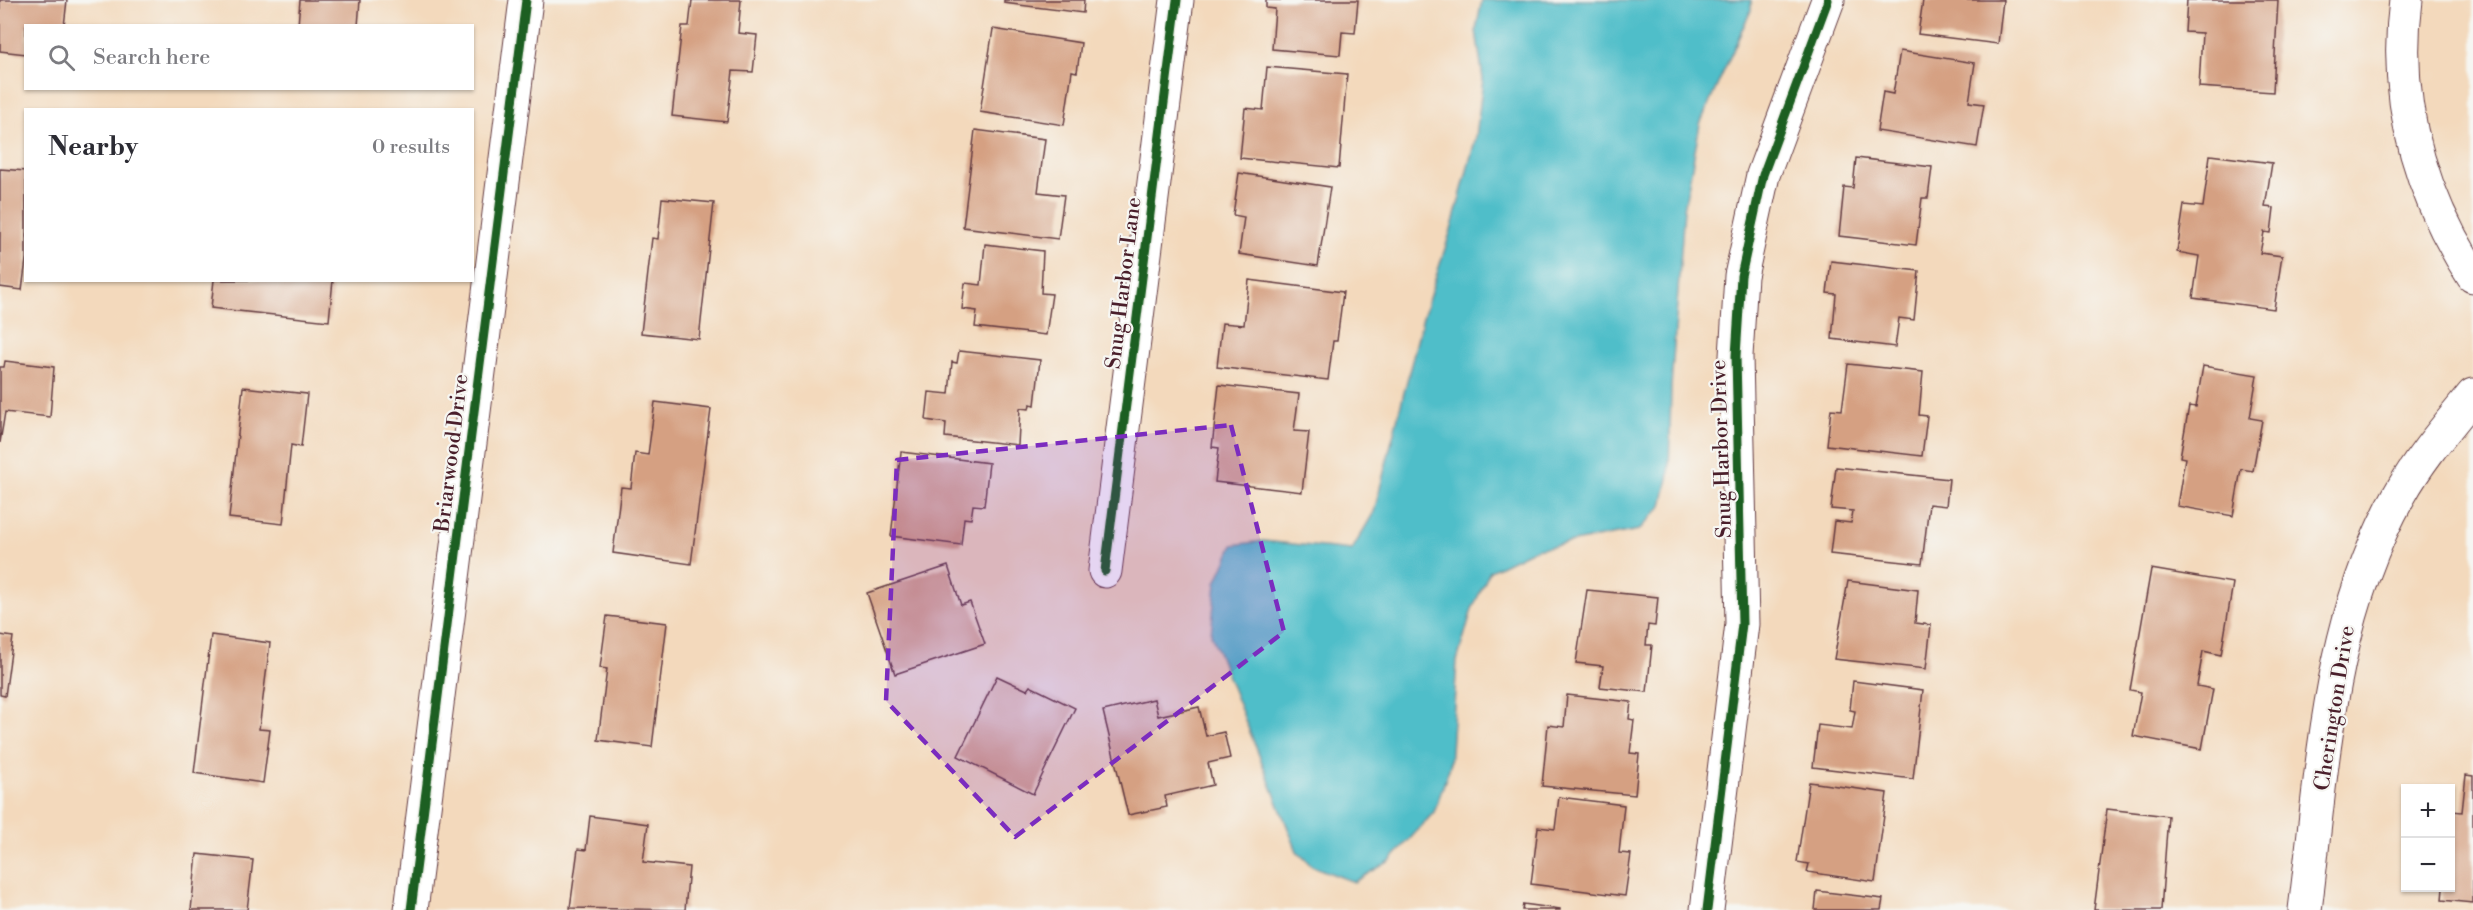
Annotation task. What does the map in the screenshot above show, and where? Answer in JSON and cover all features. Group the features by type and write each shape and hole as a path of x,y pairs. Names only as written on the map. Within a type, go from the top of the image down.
{"street":[{"name":"Briarwood Drive","path":"411,910 526,0"},
{"name":"Snug Harbor Lane","path":"1105,571 1177,0"},
{"name":"Snug Harbor Drive","path":"1707,910 1742,624 1737,356 1741,276 1762,174 1828,0"},
{"path":"2406,0 2402,33 2402,71 2406,110 2418,166 2457,254 2473,276"},
{"name":"Cherington Drive","path":"2305,910 2333,690 2342,640 2353,603 2370,555 2401,492 2434,442 2473,395"}],"highlighted area":[{"path":"1231,425 1284,632 1015,837 886,701 897,460"}],"water":[{"path":"1482,0 1751,0 1751,10 1700,124 1684,209 1671,387 1669,474 1662,506 1639,530 1535,549 1490,571 1472,609 1457,661 1450,766 1434,812 1390,861 1354,882 1312,866 1297,851 1211,634 1216,583 1233,545 1263,541 1352,550 1374,512 1423,317 1452,227 1476,137 1483,79 1476,30"}],"building":[{"path":"0,0 67,0 64,24 24,24 24,54 0,51"},
{"path":"300,0 360,0 358,24 298,24"},
{"path":"692,0 741,0 738,33 757,35 753,72 733,71 727,122 672,116 682,26 689,26"},
{"path":"1004,0 1084,0 1083,13 1004,3"},
{"path":"1266,0 1358,0 1355,33 1342,32 1340,55 1272,49 1275,9 1266,8"},
{"path":"1923,0 2003,0 1998,44 1918,34"},
{"path":"2187,0 2278,0 2273,92 2199,87 2202,33 2185,32"},
{"path":"993,29 1081,43 1077,72 1072,71 1064,125 980,112"},
{"path":"1900,51 1975,63 1969,102 1984,104 1977,147 1877,131 1883,92 1893,94"},
{"path":"1267,67 1347,74 1339,168 1240,158 1245,108 1263,110"},
{"path":"975,130 1045,139 1038,192 1064,195 1058,239 963,227"},
{"path":"2210,155 2272,163 2265,207 2274,208 2271,233 2264,232 2260,253 2282,256 2274,309 2193,298 2199,256 2177,252 2184,205 2203,207"},
{"path":"1856,158 1932,167 1928,198 1922,198 1916,245 1839,236 1844,187 1853,188"},
{"path":"0,169 24,171 22,290 0,287"},
{"path":"1239,173 1330,187 1318,266 1239,254 1244,217 1233,215"},
{"path":"662,198 714,203 699,339 641,333 652,238 658,239"},
{"path":"985,244 1043,251 1041,293 1052,294 1046,335 975,327 977,311 962,309 965,283 981,285"},
{"path":"1831,261 1919,271 1914,320 1899,318 1895,347 1832,339 1836,294 1827,293"},
{"path":"1249,280 1343,292 1337,341 1333,341 1328,380 1217,367 1222,323 1244,325"},
{"path":"214,282 333,282 329,321 211,308"},
{"path":"959,351 1040,360 1035,405 1030,404 1029,409 1020,408 1018,445 945,437 946,423 926,420 929,392 949,394 952,362 957,363"},
{"path":"5,361 54,367 50,417 5,412 0,443 0,367 4,367"},
{"path":"1848,364 1923,372 1919,415 1927,416 1922,456 1827,445 1831,409 1842,410"},
{"path":"2203,366 2257,375 2250,418 2262,420 2253,471 2241,469 2233,516 2177,506 2185,458 2180,457 2189,406 2196,407"},
{"path":"1219,385 1299,394 1294,431 1309,432 1302,492 1215,482 1219,448 1212,447"},
{"path":"243,387 307,394 301,447 291,445 283,524 229,518"},
{"path":"655,402 711,409 691,564 613,553 621,487 631,488 635,453 648,455"},
{"path":"901,452 989,463 984,506 973,505 971,519 964,518 961,545 891,536"},
{"path":"1836,467 1949,479 1946,506 1929,504 1922,564 1830,554 1834,521 1851,523 1853,511 1831,509"},
{"path":"948,566 961,605 970,602 985,644 895,674 867,593"},
{"path":"2151,569 2233,583 2221,655 2203,651 2197,686 2213,689 2202,749 2133,736 2141,692 2130,690"},
{"path":"1848,581 1918,590 1915,623 1931,625 1926,669 1834,659"},
{"path":"1587,590 1658,597 1655,626 1648,625 1646,645 1652,645 1647,692 1600,687 1603,666 1576,663"},
{"path":"607,616 667,623 652,747 598,740 607,669 600,668"},
{"path":"0,635 13,637 5,696 0,695"},
{"path":"211,635 270,643 259,729 270,730 263,783 194,773"},
{"path":"997,676 1027,690 1030,686 1075,708 1033,794 958,756"},
{"path":"1853,681 1923,690 1913,779 1813,767 1818,725 1852,729 1855,711 1850,710"},
{"path":"1567,695 1631,702 1629,719 1634,720 1630,753 1639,754 1635,795 1542,786 1548,725 1564,727"},
{"path":"1154,699 1158,716 1199,707 1206,736 1224,732 1230,758 1208,763 1213,785 1165,796 1167,807 1128,815 1103,711"},
{"path":"2466,775 2473,776 2473,903 2442,900 2443,892 2455,892 2455,811 2462,812"},
{"path":"1809,782 1887,793 1875,882 1807,872 1809,864 1797,862"},
{"path":"1559,797 1624,805 1619,853 1631,854 1625,896 1531,884 1538,827 1555,829"},
{"path":"2107,809 2168,816 2161,910 2094,910"},
{"path":"590,816 648,824 643,862 689,867 685,910 570,908 578,849 586,850"},
{"path":"197,854 253,860 247,910 191,910"},
{"path":"1817,891 1883,899 1881,910 1815,910"},
{"path":"1523,904 1560,909 1560,910 1522,910"}],"cycle path":[{"path":"411,910 526,0"},
{"path":"1105,571 1177,0"},
{"path":"1707,910 1742,624 1736,356 1741,276 1763,175 1828,0"}]}
